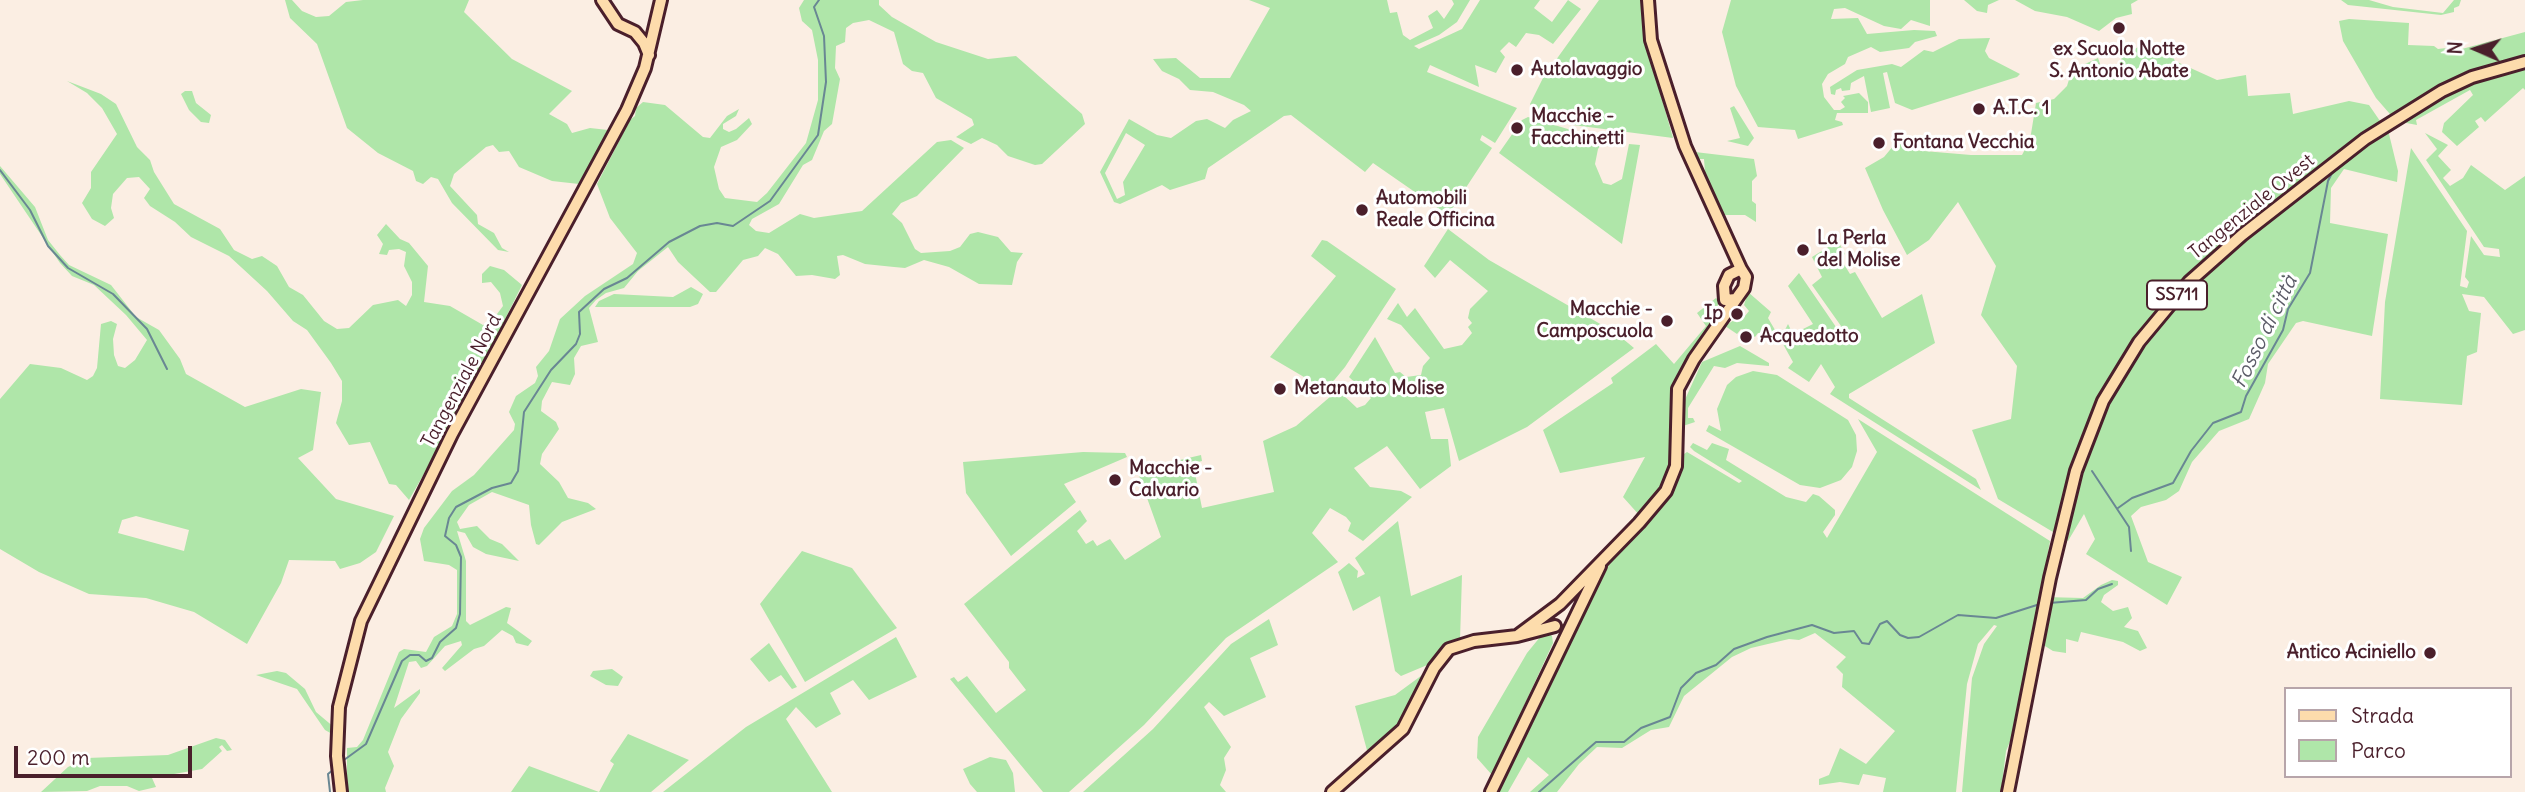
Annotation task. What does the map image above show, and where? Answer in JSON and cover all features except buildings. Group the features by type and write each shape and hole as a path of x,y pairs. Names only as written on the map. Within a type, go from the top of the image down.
{"main road":[{"path":"602,0 618,24 635,32 649,55"},
{"name":"Tangenziale Nord","path":"339,792 339,707 361,621 452,434 627,110 649,55 661,0"},
{"path":"1517,636 1556,606 1639,523 1666,491 1676,466 1678,389 1718,326 1731,300 1746,282 1685,146 1650,32 1648,0"},
{"path":"635,32 645,30 657,22"},
{"name":"Tangenziale Ovest","path":"2008,792 2064,518 2089,435 2120,369 2162,311 2189,282 2242,235 2388,123 2472,77 2525,62"},
{"path":"1727,237 1731,254 1729,275 1723,292 1731,300"},
{"path":"1729,275 1741,269"},
{"path":"1491,792 1606,554"},
{"path":"1556,606 1570,606 1573,620"},
{"path":"1556,606 1550,617 1556,627 1556,657"},
{"path":"1332,792 1403,729 1434,668 1449,649 1475,641 1517,636 1556,627 1573,620"}],"green space":[{"path":"285,0 292,0 302,11 316,17 329,16 346,2 363,0 469,0 464,12 512,59 572,91 549,114 567,124 572,133 590,128 608,130 579,184 552,181 519,167 509,151 499,152 493,145 486,147 454,174 450,186 477,215 478,224 494,233 502,248 509,252 498,250 452,203 438,179 431,177 423,184 416,181 413,171 378,153 347,128 317,44 290,18"},
{"path":"804,0 879,0 879,5 892,17 936,42 988,59 1016,56 1082,114 1085,124 1042,164 1035,165 1008,156 997,145 982,138 971,144 956,137 974,125 972,119 936,98 923,73 912,71 903,64 894,32 869,20 853,23 846,28 845,42 836,46 835,68 840,79 832,124 824,131 812,160 803,165 779,204 752,219 749,225 756,231 769,233 800,214 814,218 862,211 937,142 951,140 964,148 917,196 901,203 892,214 902,223 915,249 921,253 950,251 960,247 970,234 978,232 998,237 1011,252 1023,253 1017,262 1012,285 979,284 949,267 924,260 905,268 865,264 843,255 837,256 840,275 835,279 812,275 796,276 778,254 765,248 758,256 743,260 716,292 710,292 678,262 668,247 638,271 624,288 606,293 596,300 589,308 598,342 581,346 574,358 575,374 570,385 552,382 542,401 541,411 556,422 559,429 542,454 540,464 559,482 568,498 588,503 596,509 562,522 539,545 536,544 531,525 529,505 492,492 469,505 457,522 460,529 477,526 490,539 502,544 519,561 486,554 473,547 465,533 457,531 466,561 466,621 470,625 506,607 511,608 507,623 532,641 528,646 516,643 513,636 502,630 484,646 474,649 445,671 442,668 462,645 461,641 445,646 427,666 421,668 416,661 409,662 394,708 420,689 420,693 401,719 388,752 394,766 385,788 386,792 347,792 347,748 357,747 363,740 399,652 404,649 426,652 434,637 452,626 457,614 457,570 449,565 424,561 420,539 424,528 452,491 474,475 514,430 515,424 509,412 516,396 535,383 538,376 536,367 549,351 560,319 585,296 633,264 637,253 610,218 597,184 630,120 635,116 636,108 643,102 665,105 703,137 710,138 727,116 739,109 736,116 723,124 723,129 729,132 749,118 752,124 737,140 721,147 714,167 719,189 725,198 757,202 806,143 818,100 818,60 812,30 802,21 799,8"},
{"path":"1249,0 1387,0 1390,13 1397,12 1403,35 1410,40 1433,28 1428,16 1437,10 1444,19 1454,4 1452,0 1470,0 1457,22 1439,35 1414,46 1419,49 1462,29 1480,0 1540,0 1534,8 1552,22 1568,0 1581,9 1553,44 1539,35 1526,33 1516,47 1509,42 1500,51 1505,57 1496,73 1475,65 1479,87 1430,65 1427,72 1517,108 1495,143 1482,135 1480,140 1492,148 1448,215 1373,163 1365,172 1291,115 1284,116 1208,168 1205,179 1170,190 1162,185 1120,204 1114,202 1100,172 1129,119 1157,135 1171,138 1196,121 1207,119 1225,128 1233,120 1251,111 1244,105 1213,92 1190,90 1179,79 1162,71 1153,59 1176,58 1200,78 1230,78 1270,8","holes":["1126,133 1145,145 1123,182 1125,195 1117,199 1105,173"]},
{"path":"1599,0 1641,0 1648,50 1673,138 1573,125 1534,111 1530,104 1543,78"},
{"path":"1731,0 1930,0 1930,26 1911,20 1901,29 1884,26 1845,8 1834,9 1831,19 1858,18 1867,34 1914,30 1935,31 1937,36 1915,42 1909,48 1880,52 1871,47 1848,57 1845,64 1828,74 1822,84 1824,97 1834,110 1840,110 1845,107 1841,102 1845,98 1843,96 1859,93 1868,102 1868,113 1837,113 1835,120 1843,125 1798,139 1795,130 1758,127 1736,86 1722,32"},
{"path":"1964,0 1999,0 1988,5 1987,13 1977,11"},
{"path":"2015,0 2138,0 2131,4 2132,14 2116,18 2099,31 2067,17 2035,11"},
{"path":"2341,0 2369,0 2393,7 2443,13 2454,0 2461,0 2454,12 2441,15 2348,5"},
{"path":"2349,19 2409,23 2408,45 2434,46 2438,49 2454,47 2458,50 2525,32 2525,90 2523,88 2485,122 2481,117 2475,121 2479,127 2457,146 2442,132 2444,123 2473,95 2470,90 2416,120 2417,125 2396,121 2376,98 2343,41 2339,21"},
{"path":"1990,38 1985,51 1989,58 2020,74 2017,77 1912,110 1895,103 1887,72 1883,73 1890,108 1871,112 1864,76 1851,83 1850,90 1842,91 1841,88 1836,90 1835,95 1831,94 1830,87 1857,70 1892,64 1901,67 1924,50 1933,52 1959,39"},
{"path":"2138,47 2168,47 2175,61 2217,80 2246,75 2248,96 2290,93 2293,114 2349,101 2369,105 2389,134 2398,171 2397,182 2344,169 2331,188 2330,223 2388,234 2372,336 2303,321 2296,323 2268,364 2265,383 2249,419 2219,431 2192,462 2179,491 2166,500 2141,507 2131,516 2148,562 2182,577 2167,605 2086,554 2095,539 2084,514 2068,541 1998,499 1972,430 2011,419 2017,366 1981,315 1996,266 1958,202 1929,240 1907,255 1865,168 1884,157 1894,145 1910,143 1912,150 1971,155 2022,155 2030,140 2036,103 2054,99 2067,86 2072,70 2098,58 2105,78 2121,73 2122,57"},
{"path":"67,81 101,94 116,104 137,147 150,160 154,172 174,204 220,229 234,250 252,259 262,256 277,266 289,287 303,295 324,321 337,329 349,328 373,305 398,300 406,306 412,295 412,282 404,266 406,252 399,249 389,250 387,255 379,254 383,244 377,235 386,224 400,239 409,243 428,266 424,302 450,306 483,325 491,322 503,306 500,293 491,282 482,283 482,274 490,266 504,270 522,285 457,416 409,500 396,485 389,484 370,442 349,445 336,423 342,401 342,381 307,330 293,321 267,291 229,256 191,237 175,222 150,206 144,198 150,189 139,177 127,178 113,194 111,208 114,218 105,226 92,219 82,203 91,188 91,172 117,134 102,108 87,93"},
{"path":"192,91 196,103 211,115 209,123 201,122 189,110 181,94"},
{"path":"1734,106 1754,138 1748,146 1727,141 1740,138 1730,108"},
{"path":"1528,117 1604,140 1598,149 1595,164 1603,183 1611,185 1622,179 1629,144 1640,145 1622,244 1499,153 1522,120"},
{"path":"2425,133 2448,145 2438,156 2451,170 2443,178 2450,186 2463,178 2471,165 2505,190 2525,176 2525,330 2513,334 2484,297 2462,294 2469,311 2481,313 2477,352 2467,356 2462,405 2380,399 2385,302 2411,148 2467,231 2460,286 2467,288 2469,282 2465,277 2471,236 2484,255 2500,257 2499,249 2484,247 2426,160 2437,149"},
{"path":"1695,152 1754,159 1757,176 1752,181 1752,201 1756,204 1756,222 1745,215 1724,215 1705,172 1704,159 1699,159"},
{"path":"0,166 35,207 48,240 69,265 111,285 136,317 159,330 180,359 186,374 245,407 301,389 321,392 313,450 298,458 336,499 394,516 376,552 360,563 340,569 335,561 289,560 281,583 247,644 194,612 146,598 89,594 39,572 0,549 0,399 30,364 61,368 87,380 93,376 97,368 101,324 111,321 117,324 113,339 118,366 125,368 135,360 147,340 126,315 94,285 72,276 60,263 0,174","holes":["136,516 189,530 184,551 118,533 122,520"]},
{"path":"1448,229 1489,260 1616,333 1634,348 1527,427 1459,461 1444,408 1425,412 1431,439 1448,439 1451,466 1420,489 1387,446 1354,468 1370,487 1401,491 1412,497 1363,541 1348,531 1351,523 1346,517 1330,508 1312,533 1338,562 1226,638 1144,725 1069,792 1043,792 950,679 954,677 958,682 967,676 996,713 1026,690 1009,668 1009,662 964,604 1080,510 1087,521 1077,531 1086,544 1093,540 1097,546 1110,539 1125,560 1161,537 1137,470 1201,455 1202,461 1193,463 1202,508 1274,492 1263,441 1296,426 1338,390 1357,408 1365,405 1371,398 1349,377 1375,337 1395,373 1400,372 1406,377 1421,375 1423,366 1430,358 1401,325 1387,319 1398,303 1407,317 1415,308 1444,349 1462,345 1472,333 1468,327 1472,323 1468,318 1470,309 1488,291 1450,260 1435,278 1424,266"},
{"path":"1322,240 1396,289 1345,367 1326,390 1270,357 1336,276 1311,256"},
{"path":"1838,241 1845,254 1840,258 1850,274 1855,272 1882,318 1922,294 1935,343 1849,394 1849,398 1976,479 1981,490 1830,394 1835,387 1821,364 1809,382 1788,368 1793,362 1778,335 1784,332 1788,324 1793,334 1813,324 1788,286 1799,273 1836,327 1841,326 1812,285 1822,277 1812,257"},
{"path":"691,287 703,294 698,304 690,307 595,307 599,301 614,294 673,297"},
{"path":"1748,292 1771,312 1768,318 1778,335 1758,333 1755,337 1741,329 1737,334 1725,326 1734,320 1741,321 1749,311 1744,305"},
{"path":"1716,298 1719,301 1713,324 1675,387 1672,400 1673,451 1666,482 1640,516 1623,497 1645,457 1560,473 1543,430 1613,383 1611,378 1656,344 1674,364 1706,326 1697,313"},
{"path":"1740,346 1769,363 1769,366 1737,363 1725,368 1714,366 1688,408 1688,418 1693,418 1695,422 1683,426 1683,404 1702,362"},
{"path":"1753,371 1777,375 1848,420 1856,435 1857,451 1852,467 1841,480 1820,488 1800,485 1706,431 1709,425 1721,431 1717,409 1727,385 1736,377"},
{"path":"1858,419 2050,541 2041,592 2044,597 2083,598 2101,585 2112,580 2118,581 2118,585 2104,595 2101,602 2113,611 2128,607 2132,618 2124,627 2138,631 2147,648 2140,651 2123,642 2081,632 2078,642 2066,639 2066,653 2053,651 2032,638 2014,732 2006,751 2001,792 1962,792 1972,678 1984,644 1997,626 1994,625 1978,644 1967,684 1956,792 1883,792 1886,778 1863,774 1859,785 1840,782 1819,785 1819,779 1829,775 1840,748 1866,764 1895,731 1842,687 1843,674 1836,667 1846,657 1815,633 1799,640 1789,639 1751,648 1732,657 1684,696 1669,727 1651,730 1622,748 1597,747 1579,764 1557,792 1530,792 1549,775 1528,757 1508,792 1496,792 1604,567 1672,492 1684,454 1687,452 1739,483 1742,481 1694,451 1690,447 1693,443 1707,450 1712,443 1729,449 1726,460 1786,497 1806,502 1813,494 1819,496 1835,510 1835,515 1823,532 1827,538 1877,452"},
{"path":"1083,452 1125,453 1127,457 1064,484 1076,502 1011,556 966,493 963,462"},
{"path":"1398,521 1411,596 1462,575 1460,640 1443,647 1432,663 1401,676 1395,671 1380,596 1353,611 1338,572 1349,563 1358,571 1357,578 1365,574 1355,558"},
{"path":"802,551 852,568 897,628 805,682 760,604"},
{"path":"1269,619 1278,645 1250,658 1266,697 1224,716 1209,702 1204,707 1231,747 1224,758 1226,770 1220,785 1226,792 1083,792 1153,729 1231,644"},
{"path":"1545,631 1552,636 1553,643 1492,775 1477,758 1478,737 1527,653"},
{"path":"896,637 917,677 869,700 853,680 830,693 841,714 816,728 796,707 786,719 832,792 663,792 746,727"},
{"path":"769,643 797,687 792,689 781,675 769,682 750,659"},
{"path":"612,669 623,677 618,686 606,685 590,676 593,671"},
{"path":"1429,670 1399,728 1368,754 1355,706 1395,695"},
{"path":"277,671 286,673 305,689 316,712 335,728 334,735 325,730 297,689 256,675"},
{"path":"628,734 689,760 651,792 599,792 614,764 610,761"},
{"path":"216,738 225,740 232,750 227,751 222,745 219,747 222,751 202,769 152,778 156,787 139,791 127,786 100,786 87,791 41,792 68,767 87,758 168,755"},
{"path":"990,757 1006,760 1013,773 1015,792 977,792 970,784 963,769"},
{"path":"529,766 599,792 511,792"}],"waterway":[{"path":"344,760 366,744 402,661 410,655 419,655 426,661 432,658 440,642 456,628 460,614 461,557 456,545 445,536 449,518 456,507 492,488 511,483 518,471 524,412 551,370 576,344 580,334 579,312 604,289 627,278 669,242 700,226 717,223 733,226 770,201 818,135 826,82 824,36 814,7 819,0"},
{"name":"Fosso di città","path":"2118,508 2132,498 2173,483 2191,451 2213,423 2241,412 2246,396 2283,330 2288,309 2310,273 2328,181 2332,173 2355,155"},
{"path":"0,170 30,210 48,246 68,268 113,294 147,329 167,369"},
{"name":"Fosso di città","path":"2092,471 2129,527 2131,551"},
{"path":"2049,603 2086,600 2098,589 2112,584"},
{"path":"1539,792 1596,742 1624,742 1641,728 1670,717 1681,688 1696,673 1716,665 1734,649 1812,625 1834,633 1854,631 1862,643 1869,644 1880,624 1887,621 1900,635 1908,638 1919,637 1958,615 1996,618 2040,604"},
{"path":"330,792 328,774 334,769"}],"place":[{"name":"ex Scuola Notte S. Antonio Abate","path":"2119,28"},
{"name":"Autolavaggio","path":"1517,70"},
{"name":"A.T.C. 1","path":"1979,109"},
{"name":"Macchie - Facchinetti","path":"1517,128"},
{"name":"Fontana Vecchia","path":"1879,143"},
{"name":"Automobili Reale Officina","path":"1362,210"},
{"name":"La Perla del Molise","path":"1803,250"},
{"name":"Ip","path":"1737,314"},
{"name":"Macchie - Camposcuola","path":"1667,321"},
{"name":"Acquedotto","path":"1746,337"},
{"name":"Metanauto Molise","path":"1280,389"},
{"name":"Macchie - Calvario","path":"1115,480"},
{"name":"Antico Aciniello","path":"2430,653"}]}
